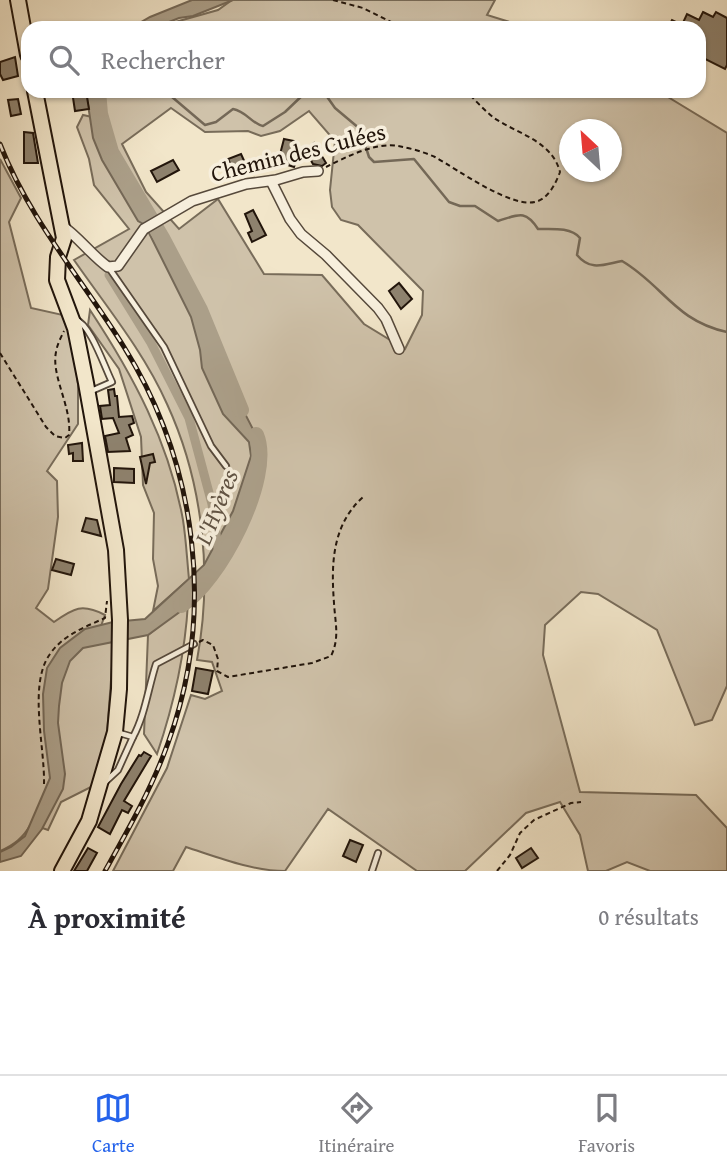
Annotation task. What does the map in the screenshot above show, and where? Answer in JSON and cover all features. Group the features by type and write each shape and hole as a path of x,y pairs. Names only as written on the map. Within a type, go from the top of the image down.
{"main road":[{"path":"18,0 22,21"},
{"path":"36,98 64,237 58,257 57,280 73,323 88,392 118,585 119,689 115,732 100,787 79,841 62,871"}],"street":[{"name":"Chemin des Culées","path":"108,267 118,266 144,229 192,201 222,190 318,171"},
{"path":"271,181 290,219 301,234 378,308 386,319 399,349"},
{"path":"60,218 108,267"}],"lane":[{"path":"108,267 164,347 207,437 226,466"},
{"path":"73,323 80,321 90,335 112,382 88,392"},
{"path":"100,787 118,770 142,721 156,664 194,644"},
{"path":"115,732 133,737"},
{"path":"372,871 378,853"}],"path":[{"path":"333,0 363,8 389,21"},
{"name":"Chemin des Culées","path":"318,171 371,148 396,145 431,155 524,204 537,202 545,197 560,172 552,155 531,137 494,117 474,98"},
{"path":"0,353 46,427 55,436 65,438 69,435 70,424 57,373 55,353 73,323"},
{"path":"194,644 203,640 213,645 218,659 217,671 228,677 312,663 331,656 336,646 337,630 333,574 336,538 352,507 363,497"},
{"path":"44,784 39,694 43,668 51,651 66,638 105,618 107,593 118,585"},
{"path":"497,871 510,855 520,833 534,820 571,803 581,802"}],"shaded area":[{"path":"192,0 233,0 193,16 172,21 143,21"},
{"path":"232,0 495,0 487,15 506,21 179,21 218,10"},
{"path":"87,98 99,98 100,114 111,152 162,238 200,310 224,373 257,437 260,459 249,502 233,540 211,576 181,611 148,635 83,648 70,661 62,683 58,723 65,774 63,789 42,829 21,856 0,862 0,852 25,836 50,778 44,731 43,694 47,668 60,648 85,629 113,622 145,619 204,565 233,511 251,456 249,442 223,414 202,368 191,317 145,225 138,221 102,160 93,138"},
{"path":"100,98 670,98 727,133 727,686 712,720 695,725 657,630 598,594 581,592 545,625 543,655 580,792 696,795 727,828 727,871 650,871 627,862 606,871 588,871 580,835 560,802 526,813 465,871 417,871 328,809 285,871 247,866 186,847 173,871 113,871 167,768 191,695 205,699 222,691 212,662 197,660 204,595 202,529 197,497 179,434 147,366 74,260 129,229 94,185 89,159 77,127 83,115 101,119","holes":["171,108 205,132 248,131 261,136 280,131 309,111 335,141 330,190 332,207 341,220 358,225 423,291 422,315 405,349 364,324 322,275 264,274 218,199 179,229 146,192 122,144"]},
{"path":"0,159 21,198 9,222 31,308 63,315 72,338 78,384 78,424 47,471 57,481 58,517 48,589 36,608 54,622 78,609 97,611 105,615 94,645 114,640 106,747 95,785 61,802 48,830 31,824 18,840 0,851"},
{"path":"90,310 135,384 159,436 177,491 189,579 153,611 158,586 153,559 154,513 143,485 141,437 119,369 88,325"},
{"path":"188,603 178,680 157,754 144,734 148,635"}],"building":[{"path":"703,12 713,17 716,12 727,18 725,69 706,60 706,21 684,21 687,14 699,20"},
{"path":"15,57 18,76 3,80 0,62"},
{"path":"73,98 87,98 89,109 75,111"},
{"path":"18,99 21,114 11,116 8,100"},
{"path":"24,132 33,133 38,163 24,163"},
{"path":"284,139 294,141 292,147 300,149 294,167 278,162"},
{"path":"314,143 326,163 322,166 313,164 305,150"},
{"path":"241,154 246,165 233,170 228,159"},
{"path":"173,160 179,170 157,182 151,171"},
{"path":"253,210 266,235 252,242 248,233 252,231 245,214"},
{"path":"399,283 412,299 401,309 389,291"},
{"path":"114,389 119,417 132,416 134,423 129,425 133,435 126,438 130,451 108,452 105,436 119,433 113,418 102,419 100,406 110,405 108,390"},
{"path":"82,443 83,461 73,461 73,453 69,454 68,445"},
{"path":"153,454 155,462 150,463 146,484 140,457"},
{"path":"114,468 134,469 134,483 114,482"},
{"path":"86,518 97,520 101,536 82,531"},
{"path":"56,559 74,564 71,575 52,570"},
{"path":"196,668 213,671 208,694 192,691"},
{"path":"144,752 151,756 124,801 132,806 128,813 122,810 110,834 98,827 121,784 139,755"},
{"path":"350,840 363,845 356,862 343,856"},
{"path":"88,848 97,853 87,871 74,871"},
{"path":"531,848 538,858 522,868 516,858"}],"waterway":[{"name":"L'Hyères","path":"99,98 100,114 111,152 162,238 200,310 241,410"},
{"path":"173,98 205,125 216,122 233,109 263,126 285,112 300,98"},
{"path":"328,98 335,108 360,129 369,157 374,162 414,159 449,202 460,206 475,206 498,221 521,215 529,218 538,229 572,232 580,238 577,255 588,264 622,261 694,320 727,332"},
{"path":"109,275 151,343 189,418 212,504 220,563"},
{"name":"L'Hyères","path":"181,605 196,593 211,575 239,528 257,476 259,453 256,435"}],"railway":[{"path":"0,144 41,223 124,347 149,392 183,489 191,540 194,591 192,642 183,693 155,776 105,871"}]}
